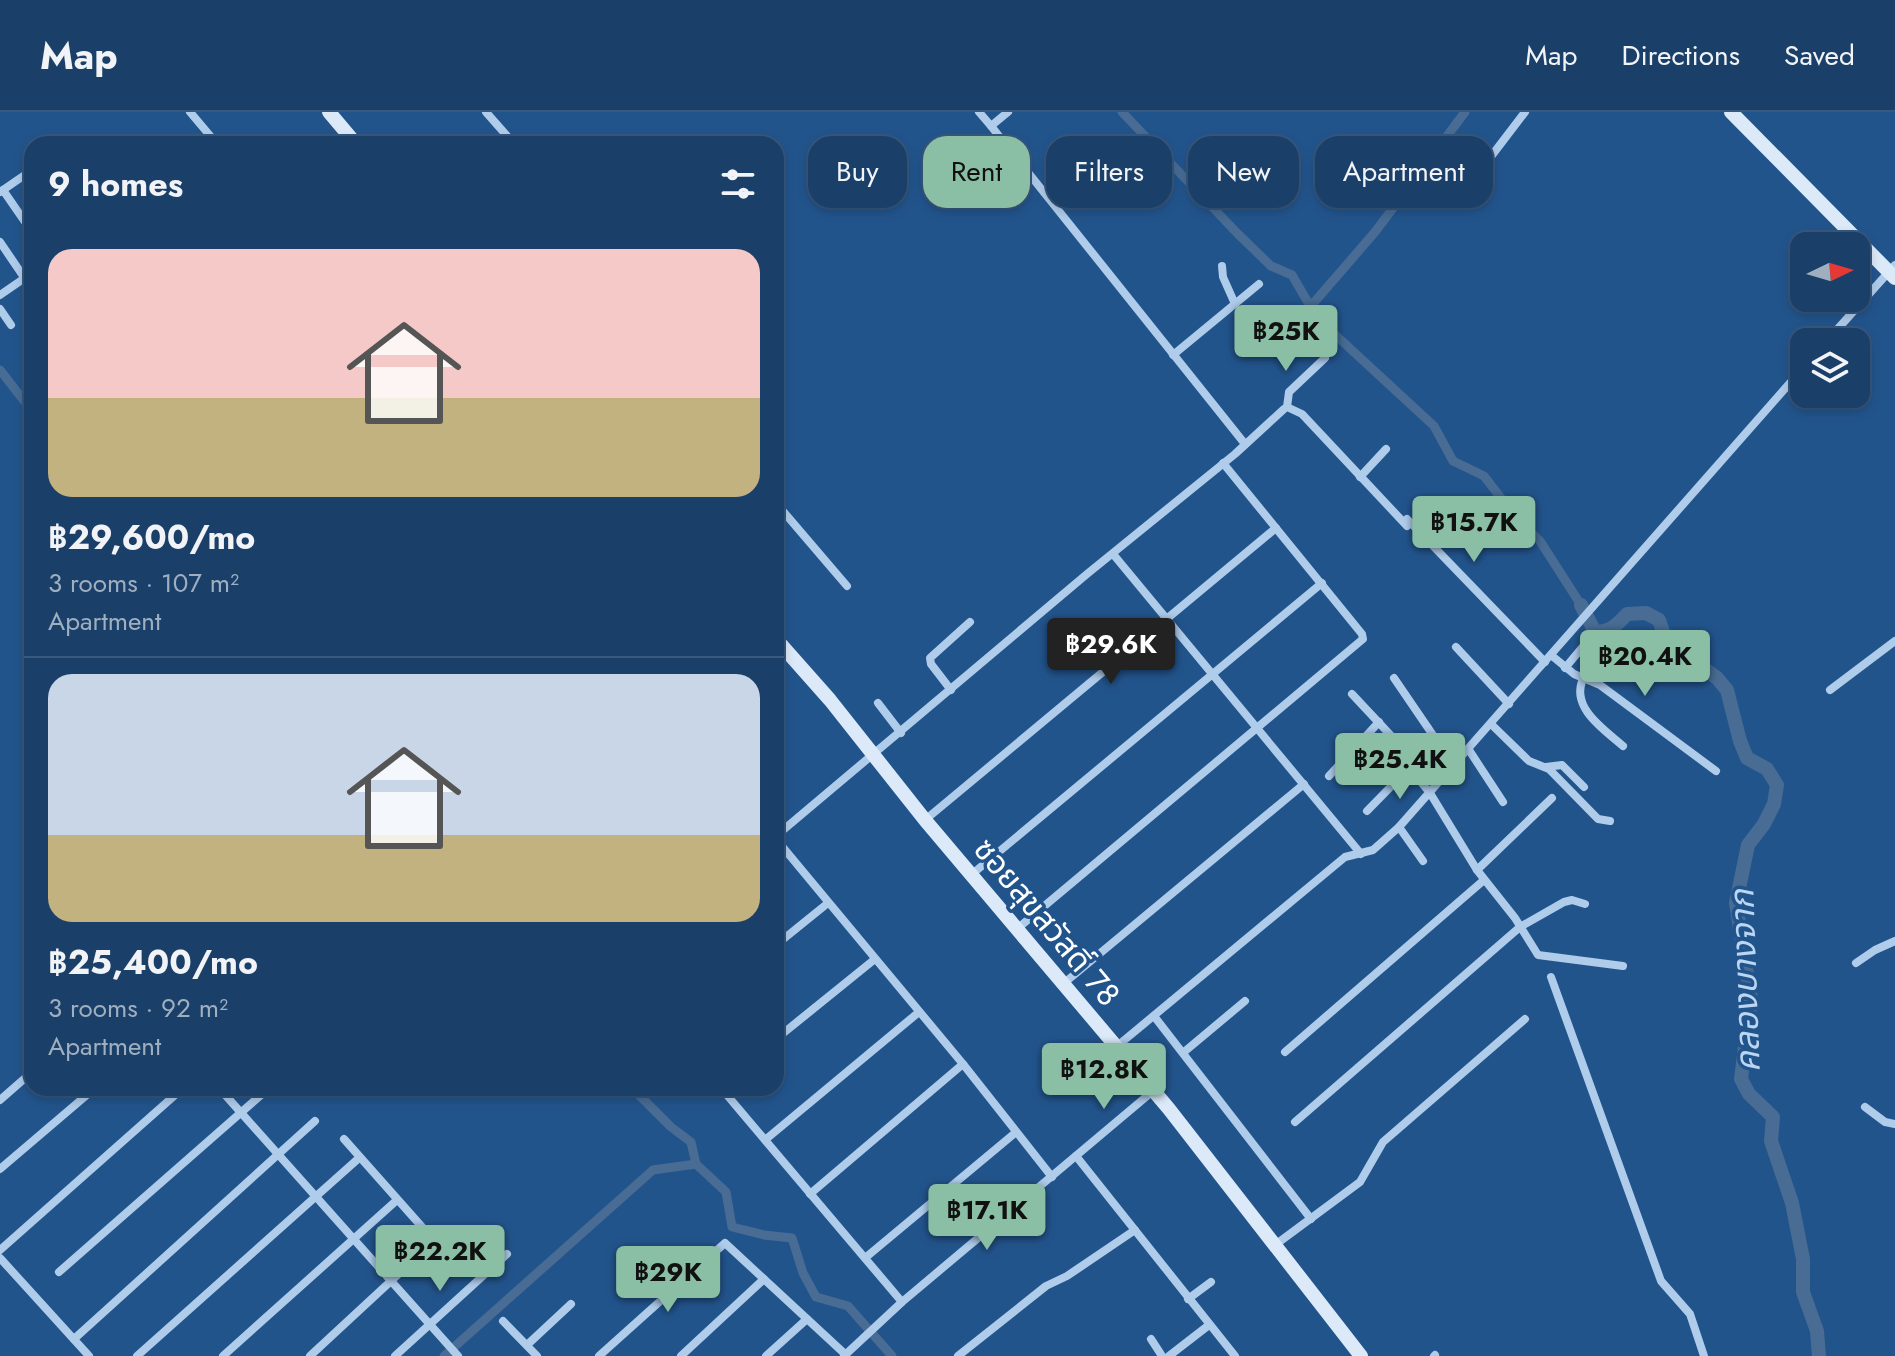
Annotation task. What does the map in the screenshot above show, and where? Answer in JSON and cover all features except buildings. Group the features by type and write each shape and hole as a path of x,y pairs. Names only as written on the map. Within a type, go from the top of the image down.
{"street":[{"path":"190,112 210,136"},
{"path":"329,112 349,136"},
{"path":"486,112 507,136"},
{"path":"979,112 1245,444"},
{"path":"991,126 1008,112"},
{"path":"1493,154 1525,112"},
{"path":"1731,112 1893,271 1839,328"},
{"path":"24,178 1,191 24,221"},
{"path":"0,242 24,271"},
{"path":"1222,266 1223,277 1235,304"},
{"path":"0,295 24,279"},
{"path":"1173,355 1259,284"},
{"path":"0,309 11,325"},
{"path":"784,831 1245,444 1287,407 1289,392 1325,358"},
{"path":"1115,1047 1345,857 1373,850 1399,827 1790,383"},
{"path":"1287,407 1302,414 1407,526"},
{"path":"1360,477 1386,449"},
{"path":"1017,929 1363,639 1322,583 1223,463"},
{"path":"1377,489 1548,659 1600,685 1716,771"},
{"path":"784,512 847,586"},
{"path":"925,820 1276,528"},
{"path":"1113,554 1361,854"},
{"path":"971,875 1322,583"},
{"path":"951,690 931,664 930,658 970,622"},
{"path":"1565,668 1591,637"},
{"path":"1830,690 1895,641"},
{"path":"1456,647 1509,704"},
{"name":"ซอยสุขสวัสดิ์ 78","path":"784,648 1153,1091 1361,1356"},
{"path":"1394,678 1454,766"},
{"path":"1583,679 1579,692 1587,712 1623,746"},
{"path":"1352,694 1395,740 1400,756 1430,793 1477,870 1538,955 1623,966"},
{"path":"878,703 901,733"},
{"path":"1329,776 1379,722"},
{"path":"1491,724 1520,755 1546,767 1598,819 1610,821"},
{"path":"1469,750 1503,802"},
{"path":"1546,767 1562,765 1584,787"},
{"path":"1367,811 1409,768"},
{"path":"1063,984 1304,784"},
{"path":"1477,870 1552,798"},
{"path":"1399,827 1423,861"},
{"path":"784,848 1052,1177"},
{"path":"1285,1052 1484,880"},
{"path":"1295,1122 1520,927 1564,902 1572,900 1585,904"},
{"path":"784,939 828,903"},
{"path":"1856,963 1895,941"},
{"path":"784,1033 875,959"},
{"path":"1551,977 1661,1281 1690,1314 1704,1356"},
{"path":"1184,1052 1245,1001"},
{"path":"765,1140 919,1012"},
{"path":"1154,1016 1311,1219"},
{"path":"1275,1245 1360,1182 1377,1150 1390,1136 1525,1019"},
{"path":"810,1194 963,1064"},
{"path":"0,1100 24,1079"},
{"path":"599,1356 722,1244 729,1245 845,1355 902,1302 1153,1091"},
{"path":"0,1169 86,1096"},
{"path":"0,1250 174,1096"},
{"path":"226,1096 457,1355"},
{"path":"59,1272 260,1096"},
{"path":"728,1096 902,1302"},
{"path":"1865,1107 1885,1122 1895,1124"},
{"path":"74,1339 315,1121"},
{"path":"865,1258 1015,1133"},
{"path":"310,1356 431,1246 432,1240 344,1139"},
{"path":"1076,1156 1235,1356"},
{"path":"137,1356 359,1158"},
{"path":"223,1356 397,1200"},
{"path":"958,1356 970,1352 1046,1286 1102,1254 1135,1230"},
{"path":"395,1356 507,1254"},
{"path":"0,1258 89,1356"},
{"path":"681,1356 764,1279"},
{"path":"1188,1299 1211,1282"},
{"path":"527,1345 571,1304"},
{"path":"766,1356 807,1319"},
{"path":"503,1321 537,1356"},
{"path":"1169,1356 1209,1325"},
{"path":"1151,1339 1162,1356"}],"waterway":[{"name":"คลองบางจาก","path":"1122,112 1271,266 1292,275 1317,318 1434,426 1453,461 1484,476 1518,520 1540,541 1581,605"},
{"path":"1311,306 1375,232 1465,112"},
{"path":"0,370 24,401"},
{"name":"คลองบางจาก","path":"1581,605 1595,632 1613,627 1627,614 1646,613 1659,620 1673,661 1702,667 1727,690 1747,758 1767,769 1777,785 1774,804 1748,845 1736,903 1751,999 1741,1079 1749,1094 1773,1117 1771,1141 1792,1203 1803,1259 1803,1292 1817,1331 1819,1356"},
{"path":"640,1096 691,1142 696,1164 726,1192 732,1227 792,1238 803,1273 816,1297 848,1306 892,1356"},
{"path":"444,1356 653,1170 696,1164"}]}
